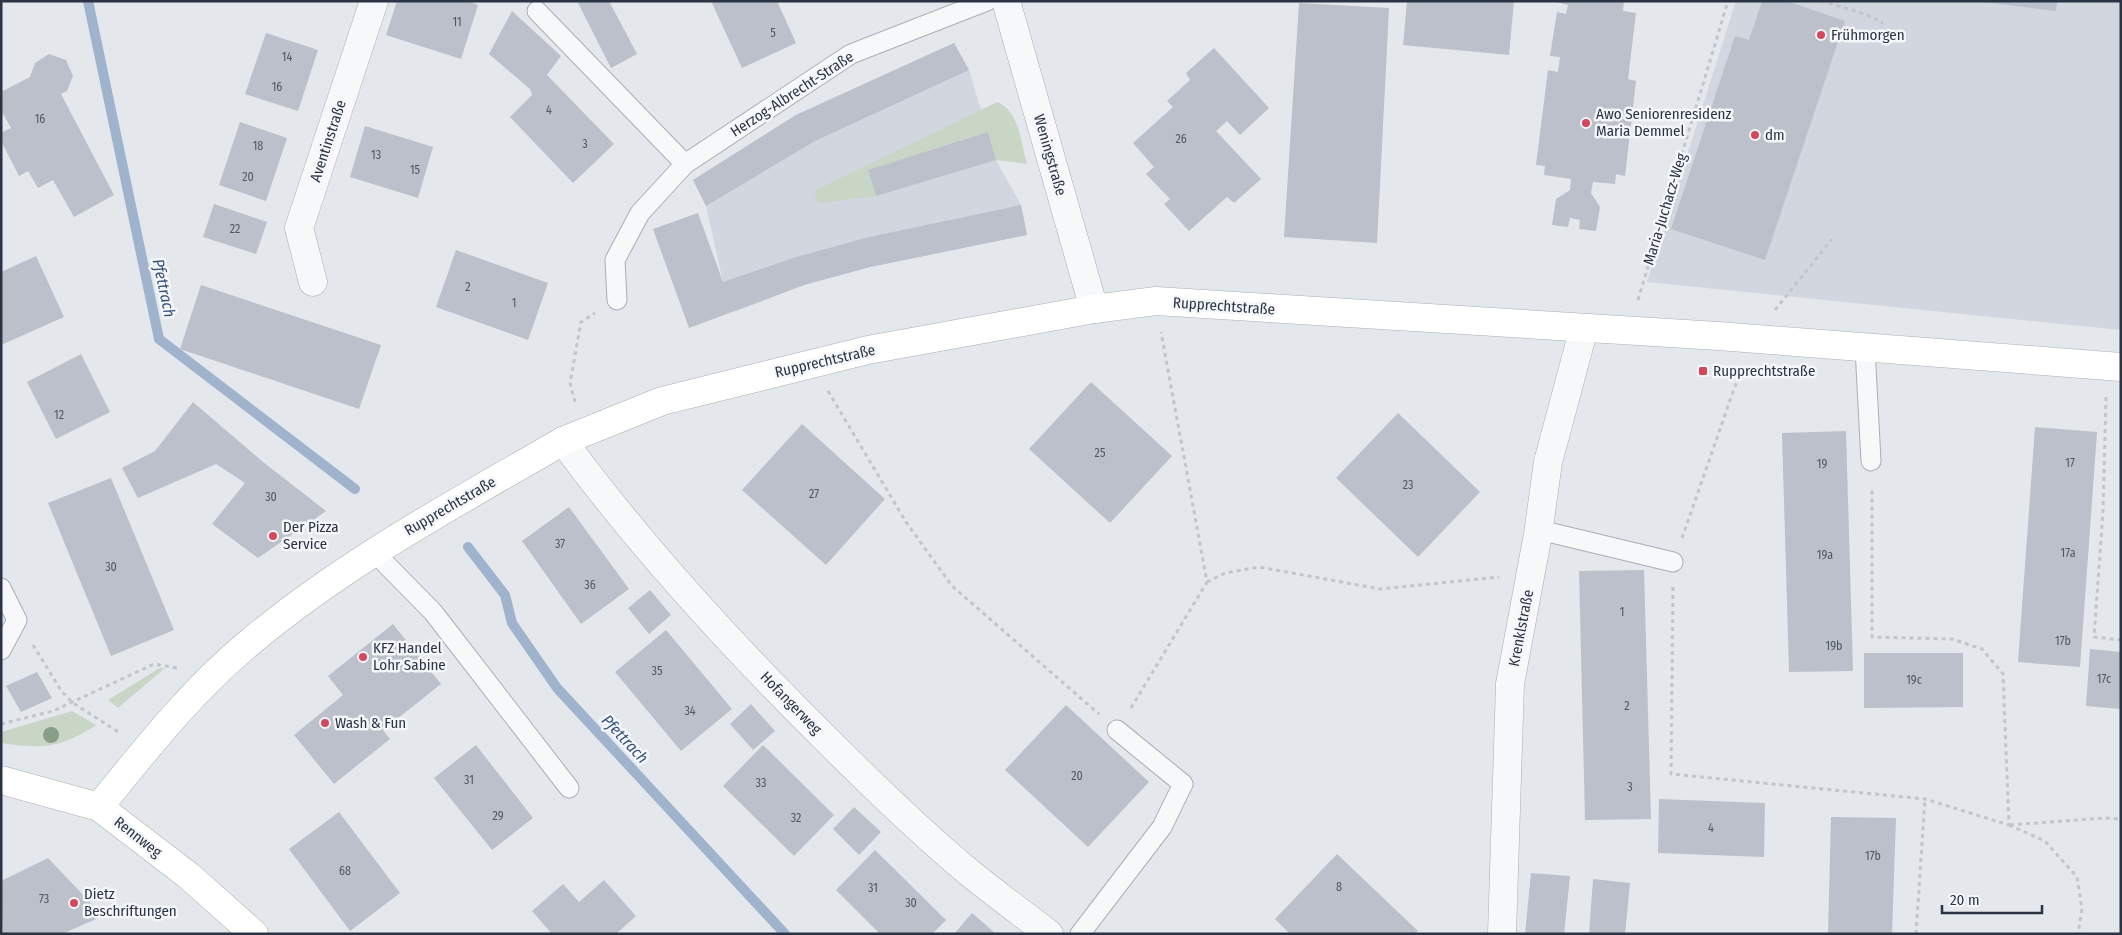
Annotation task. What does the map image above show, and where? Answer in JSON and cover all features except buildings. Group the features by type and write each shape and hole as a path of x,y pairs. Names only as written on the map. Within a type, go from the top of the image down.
{"main road":[{"name":"Rupprechtstraße","path":"99,808 146,750 214,675 249,643 373,551 573,436 662,401 868,350 1094,309 1156,302 1752,339 2114,367"},
{"name":"Rennweg","path":"1,780 99,808 189,876 254,934"}],"street":[{"name":"Aventinstraße","path":"313,282 299,228 374,1"},
{"name":"Weningstraße","path":"1006,1 1094,309"},
{"name":"Krenklstraße","path":"1502,934 1510,684 1538,534 1548,462 1584,328"},
{"name":"Hofangerweg","path":"573,436 612,507 715,624 796,709 886,798 957,861 1049,934"}],"lane":[{"name":"Herzog-Albrecht-Straße","path":"617,300 615,260 640,212 685,164 851,54 987,1"},
{"path":"537,11 685,164"},
{"path":"1865,348 1871,461"},
{"path":"1538,534 1552,533 1673,562"},
{"path":"373,551 433,612 569,788"},
{"path":"1,588 17,620 1,650"},
{"path":"1080,934 1162,828 1183,784 1117,730"}],"path":[{"name":"Maria-Juchacz-Weg","path":"1628,331 1728,1"},
{"path":"1821,1 1865,14 1883,23"},
{"path":"1832,239 1752,339 1673,562 1671,774 1925,799 2009,825 2045,841 2077,877 2082,909 2078,934"},
{"path":"573,436 570,382 581,322 617,300"},
{"path":"1156,302 1207,582"},
{"path":"812,364 906,522 952,586 1117,730 1207,582 1225,573 1259,567 1380,589 1498,577 1530,578"},
{"path":"2114,367 2094,637 2121,640"},
{"path":"1871,461 1873,510 1872,637 1952,639 1982,649 2003,674 2009,825"},
{"path":"17,620 62,692 73,702 146,750"},
{"path":"1,724 53,711 154,664 214,675"},
{"path":"1916,934 1925,799"},
{"path":"2009,825 2104,818 2121,819"}],"shaded area":[{"path":"1736,1 2121,1 2121,330 1647,282"},
{"path":"954,43 969,70 996,160 1021,205 1027,235 870,267 804,285 734,312 723,282 706,206 693,180 796,115"}],"green space":[{"path":"997,102 1010,112 1015,120 1027,164 996,160 988,132 868,170 876,196 822,203 816,200 815,196 818,189"},
{"path":"160,668 165,668 118,708 108,700"},
{"path":"72,711 96,725 61,743 28,746 1,743 1,732"}],"waterway":[{"name":"Pfettrach","path":"88,1 159,339 355,489"},
{"name":"Pfettrach","path":"468,547 505,595 512,623 557,688 785,934"}],"place":[{"name":"Frühmorgen","path":"1821,35"},
{"name":"Awo Seniorenresidenz Maria Demmel","path":"1586,123"},
{"name":"dm","path":"1755,135"},
{"name":"Rupprechtstraße","path":"1703,371"},
{"name":"Der Pizza Service","path":"273,536"},
{"name":"KFZ Handel Lohr Sabine","path":"363,657"},
{"name":"Wash & Fun","path":"325,723"},
{"name":"Dietz Beschriftungen","path":"74,903"}]}
